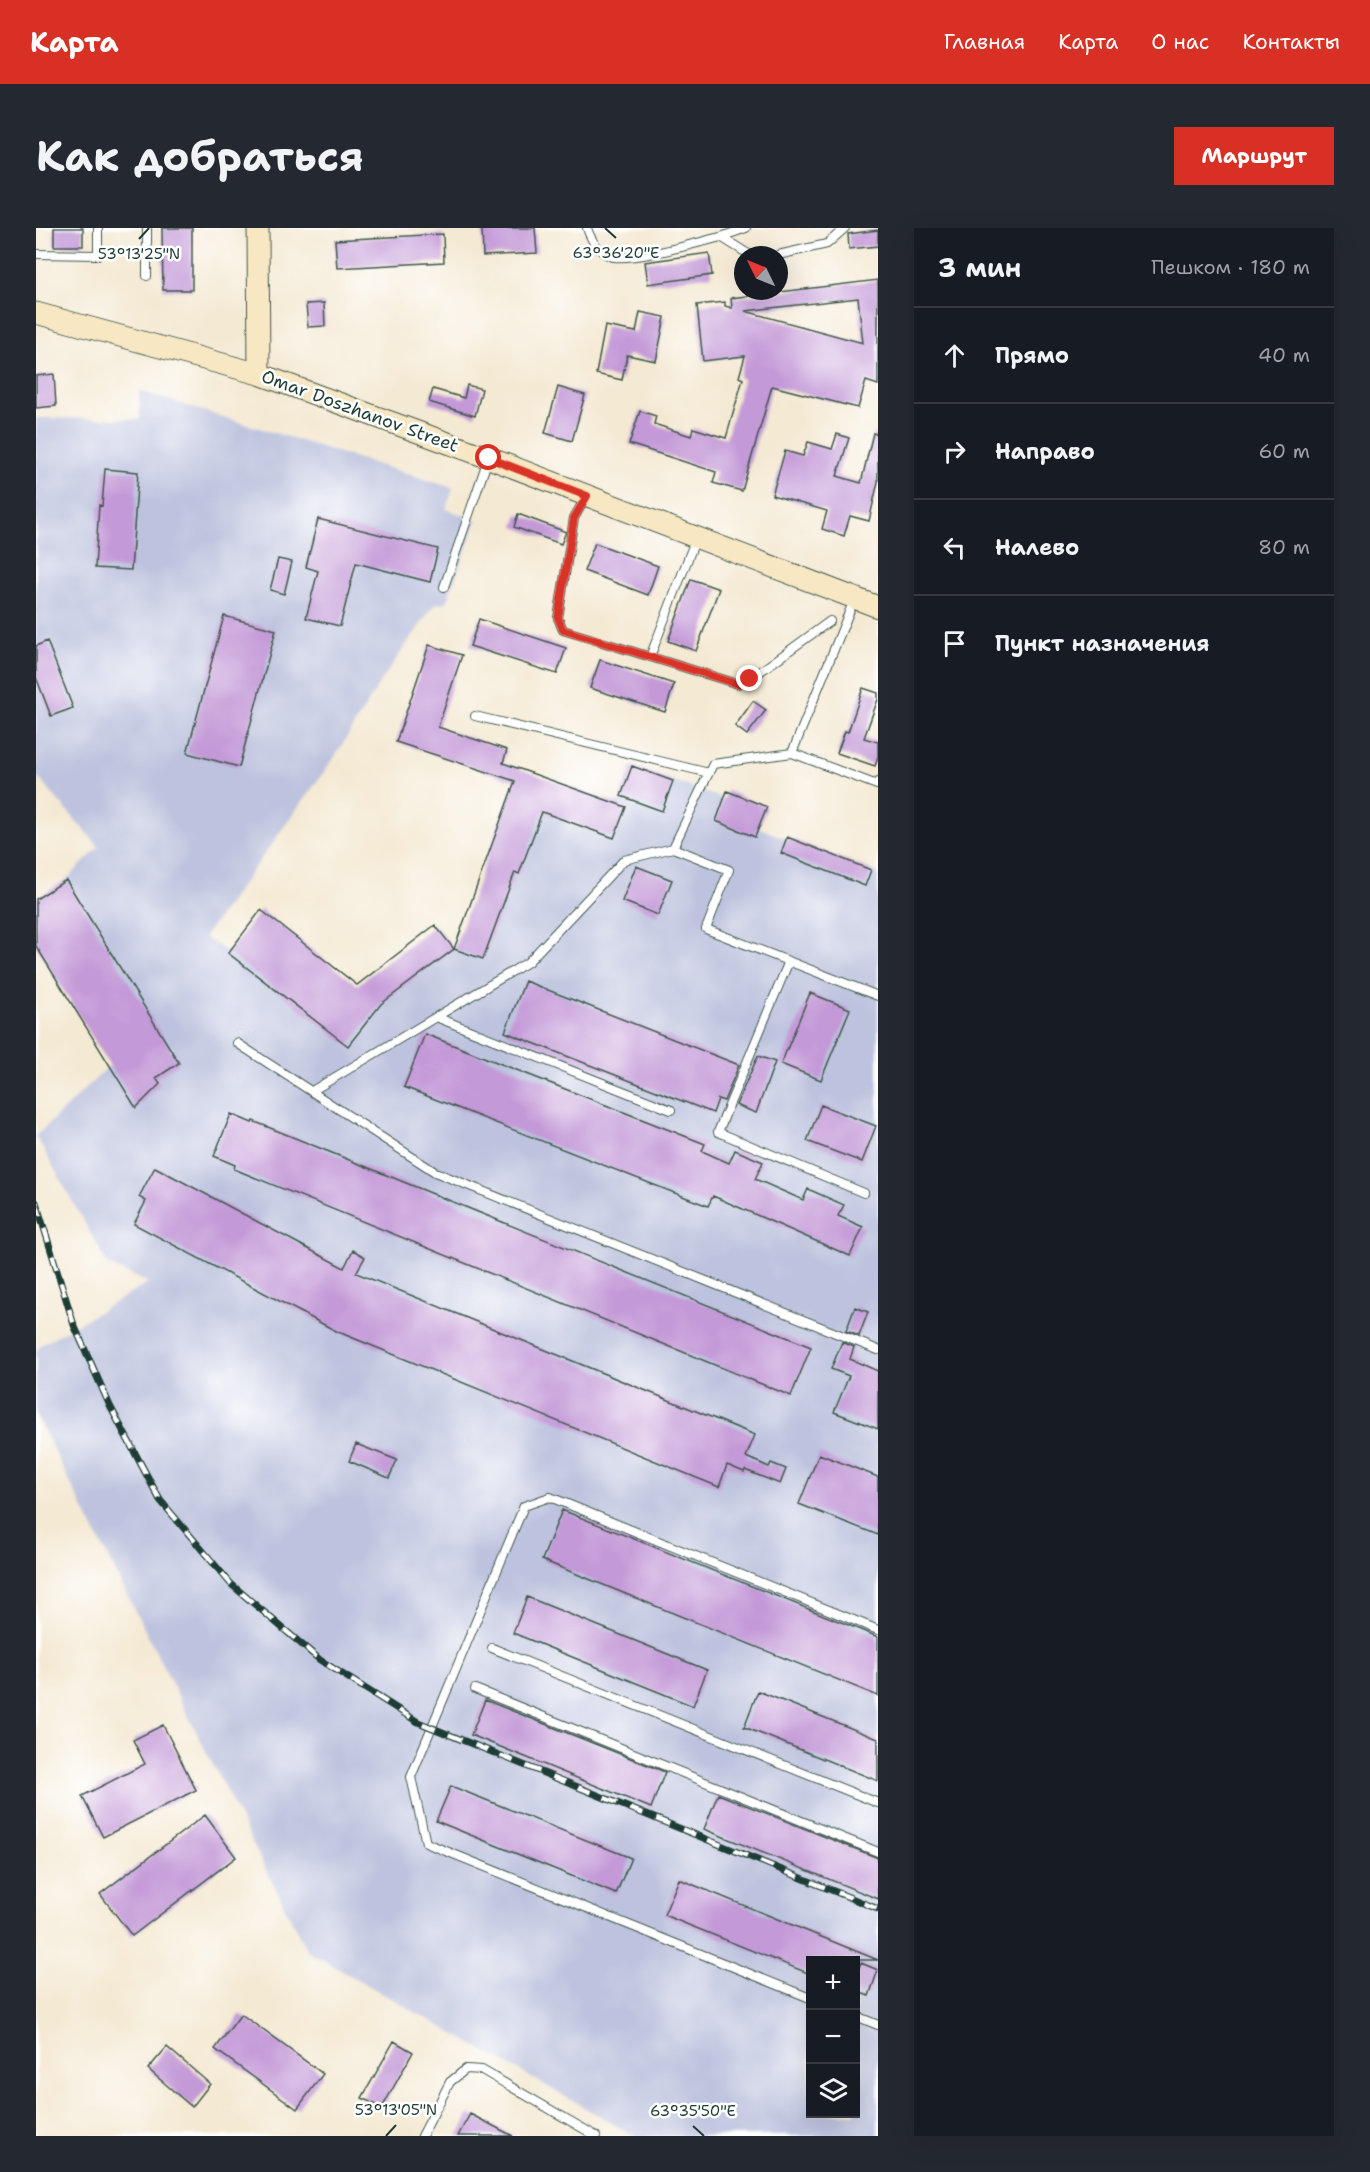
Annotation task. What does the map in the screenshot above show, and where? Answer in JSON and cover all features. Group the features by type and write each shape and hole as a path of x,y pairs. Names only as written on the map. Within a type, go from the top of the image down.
{"street":[{"path":"258,228 259,374"},
{"name":"Omar Doszhanov Street","path":"36,313 259,374 489,458 878,607"}],"lane":[{"path":"36,254 98,255 99,228"},
{"path":"147,228 147,276"},
{"path":"587,228 591,242 610,256 634,257 721,237 746,228"},
{"path":"788,253 827,244 845,228"},
{"path":"721,237 736,246"},
{"path":"444,587 489,458"},
{"path":"587,496 574,518 558,618 563,630 738,684 750,679 830,621"},
{"path":"650,657 696,537"},
{"path":"792,753 854,598"},
{"path":"475,716 709,773"},
{"path":"673,848 713,764 792,753 877,785 878,782"},
{"path":"312,1091 528,962 624,860 673,848 729,870 706,928 878,996"},
{"path":"789,961 718,1132 864,1193"},
{"path":"436,1017 671,1110"},
{"path":"237,1043 435,1172 878,1350"},
{"path":"806,1996 426,1843 411,1777 524,1506 550,1497 878,1630"},
{"path":"492,1648 878,1803"},
{"path":"475,1689 878,1852"},
{"path":"860,2018 878,2025"},
{"path":"422,2136 450,2082 466,2069 482,2070 596,2136"}],"shaded area":[{"path":"139,391 453,488 446,509 477,520 446,603 435,604 381,681 334,758 204,937 228,952 261,910 357,985 435,925 454,948 519,769 618,804 632,766 724,799 727,791 767,807 759,828 878,873 878,2136 635,2136 307,1951 36,1415 36,1352 42,1344 149,1283 108,1265 36,1136 110,1065 36,946 36,899 66,880 99,847 36,775 36,418 140,419"}],"building":[{"path":"54,228 83,228 83,246 54,246"},
{"path":"162,228 192,228 192,290 163,290"},
{"path":"482,228 535,228 537,253 483,256"},
{"path":"878,230 878,246 849,249 848,234"},
{"path":"443,234 444,262 337,268 335,240"},
{"path":"709,253 712,275 648,284 645,262"},
{"path":"878,280 878,385 866,381 858,408 772,386 742,491 713,483 716,472 629,444 640,411 656,416 654,424 691,436 693,428 726,438 743,379 739,377 745,356 703,361 697,305 725,302 725,306 732,308 731,298 734,298 734,300 788,300 788,291","holes":["858,298 863,343 745,311"]},
{"path":"324,303 325,326 308,327 306,304"},
{"path":"640,312 665,317 656,361 627,355 622,380 596,374 605,326 636,332"},
{"path":"54,374 56,406 36,408 36,376"},
{"path":"467,385 482,389 475,416 429,402 433,389 464,398"},
{"path":"558,387 585,395 572,441 545,433"},
{"path":"873,433 878,434 878,482 869,521 850,516 844,536 822,529 827,511 772,495 785,451 803,456 808,442 832,449 837,434 849,438 837,476 861,483"},
{"path":"105,469 138,472 131,570 95,568 99,505 102,506"},
{"path":"518,514 566,532 561,544 514,527"},
{"path":"318,519 438,549 430,582 356,563 340,626 306,618 318,571 306,567"},
{"path":"595,543 658,566 648,595 584,571"},
{"path":"278,559 292,562 284,594 270,590"},
{"path":"691,579 719,589 696,651 668,641"},
{"path":"224,616 276,630 239,767 187,753"},
{"path":"479,619 566,648 557,674 470,646"},
{"path":"47,641 73,708 51,716 36,677 36,646"},
{"path":"429,645 462,655 438,727 507,750 503,763 626,807 614,838 542,812 519,874 515,872 483,959 454,949 515,781 396,742"},
{"path":"600,660 674,684 665,712 590,688"},
{"path":"863,688 878,693 864,738 878,742 875,766 837,753 845,731 848,732"},
{"path":"753,701 766,710 747,735 735,726"},
{"path":"632,766 673,781 662,811 621,796"},
{"path":"727,791 767,807 755,837 716,821"},
{"path":"787,837 871,870 865,886 781,853"},
{"path":"636,866 672,880 658,915 622,901"},
{"path":"66,880 179,1063 156,1078 160,1084 136,1108 36,946 36,899"},
{"path":"261,910 357,985 435,925 454,949 381,1004 348,1046 228,953"},
{"path":"525,981 739,1065 724,1101 718,1099 713,1113 505,1032"},
{"path":"810,993 850,1009 821,1080 781,1064"},
{"path":"425,1034 705,1144 702,1151 729,1163 735,1150 763,1162 755,1179 803,1200 808,1189 844,1205 838,1216 863,1227 850,1256 713,1196 708,1206 404,1087"},
{"path":"758,1056 775,1062 756,1113 736,1105"},
{"path":"821,1105 876,1126 862,1162 807,1141"},
{"path":"231,1114 811,1347 791,1396 234,1169 235,1165 214,1156"},
{"path":"155,1167 344,1268 353,1250 365,1257 356,1273 755,1435 746,1457 769,1467 771,1463 786,1469 780,1484 727,1465 719,1487 336,1331 134,1224 146,1201 139,1197"},
{"path":"855,1307 868,1312 859,1336 846,1331"},
{"path":"842,1342 854,1347 850,1359 878,1371 878,1429 834,1412 849,1376 831,1369"},
{"path":"356,1444 397,1460 389,1478 349,1461"},
{"path":"819,1454 878,1477 878,1535 799,1504"},
{"path":"562,1510 878,1637 878,1696 542,1560"},
{"path":"527,1597 707,1670 693,1706 513,1633"},
{"path":"758,1691 878,1739 878,1781 744,1727"},
{"path":"485,1700 665,1772 651,1808 471,1735"},
{"path":"163,1725 196,1790 103,1837 82,1796 145,1764 133,1740"},
{"path":"451,1786 631,1858 616,1894 436,1821"},
{"path":"718,1794 878,1858 878,1899 704,1829"},
{"path":"205,1815 236,1857 132,1936 100,1894"},
{"path":"679,1879 878,1960 860,1960 860,1956 806,1956 806,1972 664,1915"},
{"path":"861,1963 878,1970 869,1996 860,1993"},
{"path":"241,2014 323,2074 297,2109 215,2049"},
{"path":"394,2041 413,2052 382,2108 362,2098"},
{"path":"167,2047 210,2084 192,2107 148,2069"},
{"path":"470,2114 513,2136 458,2136"}],"railway":[{"path":"36,1202 74,1325 110,1406 160,1500 231,1584 320,1660 418,1722 878,1909"}],"route":[{"path":"489,458 587,496 574,518 558,618 563,630 738,684 750,679"}]}
